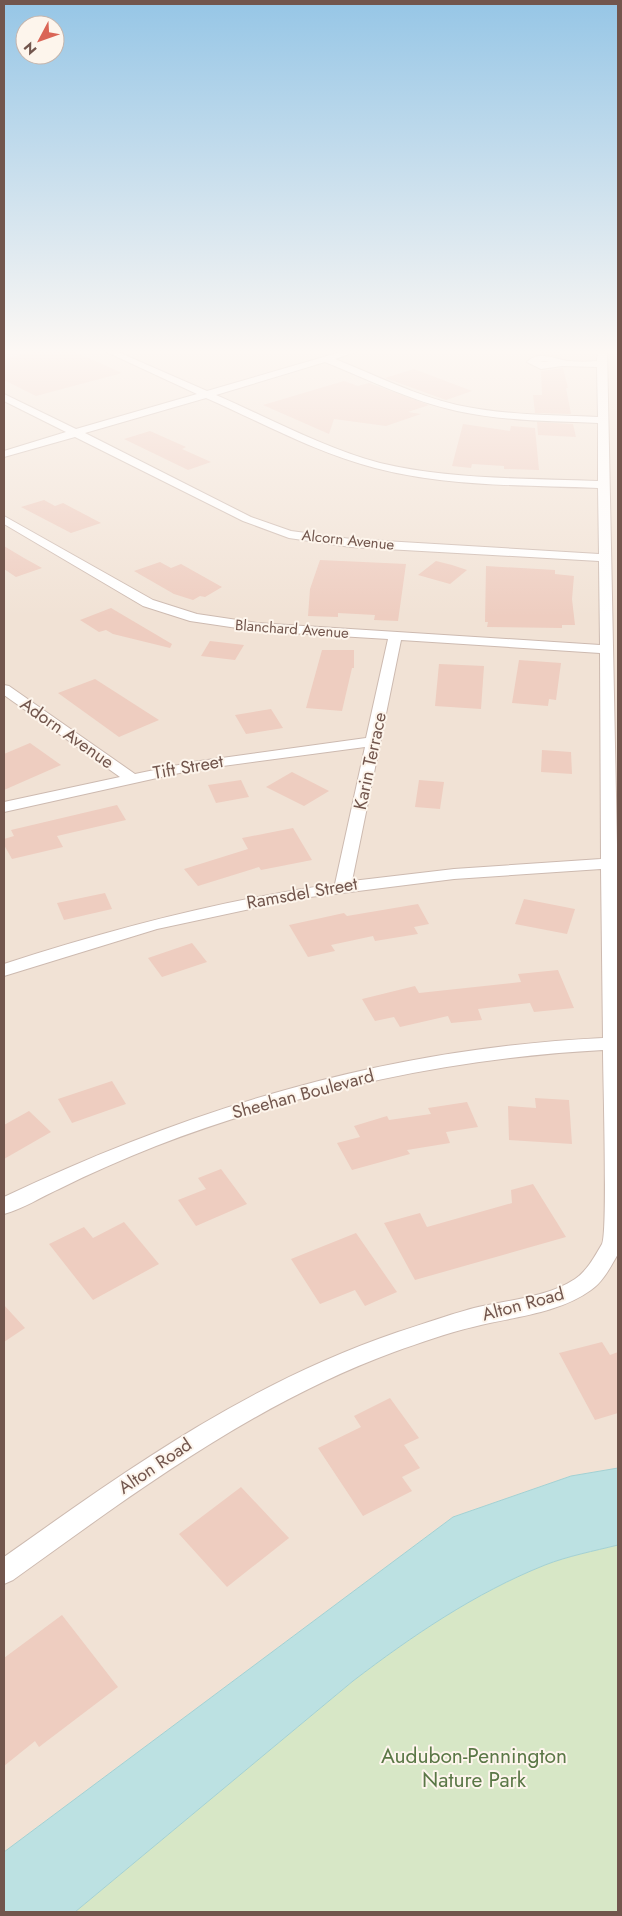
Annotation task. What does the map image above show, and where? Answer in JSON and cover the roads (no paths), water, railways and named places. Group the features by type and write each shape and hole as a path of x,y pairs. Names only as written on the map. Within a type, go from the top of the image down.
{"street":[{"path":"4,454 57,438"},
{"name":"Alcorn Avenue","path":"87,438 247,519 289,534 351,543 604,558"},
{"path":"307,438 346,456 384,467 441,476 604,485"},
{"name":"Alton Road","path":"4,1572 189,1444 249,1408 294,1385 383,1346 458,1321 558,1298 585,1283 615,1242 615,1043 609,864 603,438"},
{"name":"Blanchard Avenue","path":"4,519 148,603 196,618 235,625 606,650"},
{"name":"Karin Terrace","path":"343,885 395,636"},
{"name":"Adorn Avenue","path":"4,689 130,777"},
{"name":"Tift Street","path":"4,807 130,777 261,755 374,741"},
{"name":"Ramsdel Street","path":"4,970 100,939 197,914 343,885 483,869 609,864"},
{"name":"Sheehan Boulevard","path":"4,1206 74,1172 148,1141 222,1115 296,1093 370,1075 444,1061 519,1051 615,1043"}],"water":[{"path":"618,1468 618,1545 563,1559 519,1576 469,1602 421,1632 353,1681 75,1912 4,1912 4,1852 453,1517 571,1476"}],"park label":[{"name":"Audubon-Pennington Nature Park","path":"474,1768"}]}
